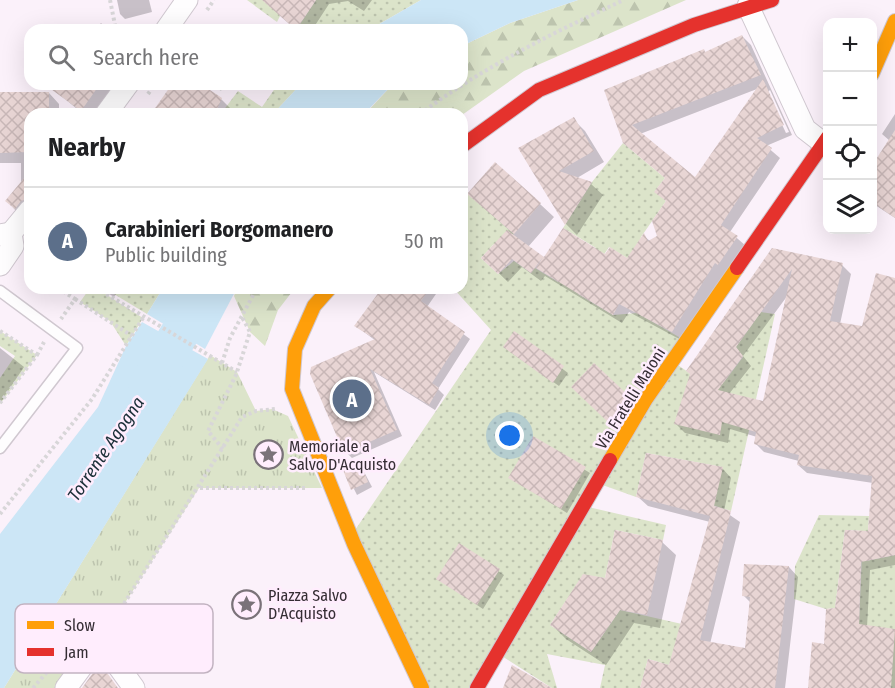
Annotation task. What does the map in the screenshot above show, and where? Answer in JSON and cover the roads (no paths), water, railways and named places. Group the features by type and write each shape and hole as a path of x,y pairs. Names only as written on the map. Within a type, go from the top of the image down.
{"street":[{"path":"170,24 187,0"},
{"path":"468,142 539,90 694,25 772,0"},
{"path":"748,6 805,129 823,139"},
{"path":"874,72 894,14"},
{"path":"110,108 124,90"},
{"name":"Via Fratelli Maioni","path":"477,688 646,399 823,143"},
{"path":"0,265 13,246 5,234 24,216"},
{"path":"325,294 314,306 296,348 292,389 354,544 422,688"},
{"path":"66,688 77,673"},
{"path":"123,673 134,688"}],"lane":[{"path":"0,291 77,348 0,448"}],"water":[{"path":"421,0 578,0 510,23 468,43 468,24 379,24"},
{"path":"295,90 387,90 370,108 279,108"},
{"path":"159,294 234,294 205,349 147,314"},
{"path":"142,322 208,359 56,604 15,604 15,670 4,688 0,688 0,534 98,407 126,346"}],"waterway":[{"name":"Torrente Agogna","path":"148,386 203,294"}],"place":[{"name":"Carabinieri Borgomanero","path":"352,399"},
{"name":"Memoriale a Salvo D'Acquisto","path":"268,455"},
{"name":"Piazza Salvo D'Acquisto","path":"247,604"}]}
